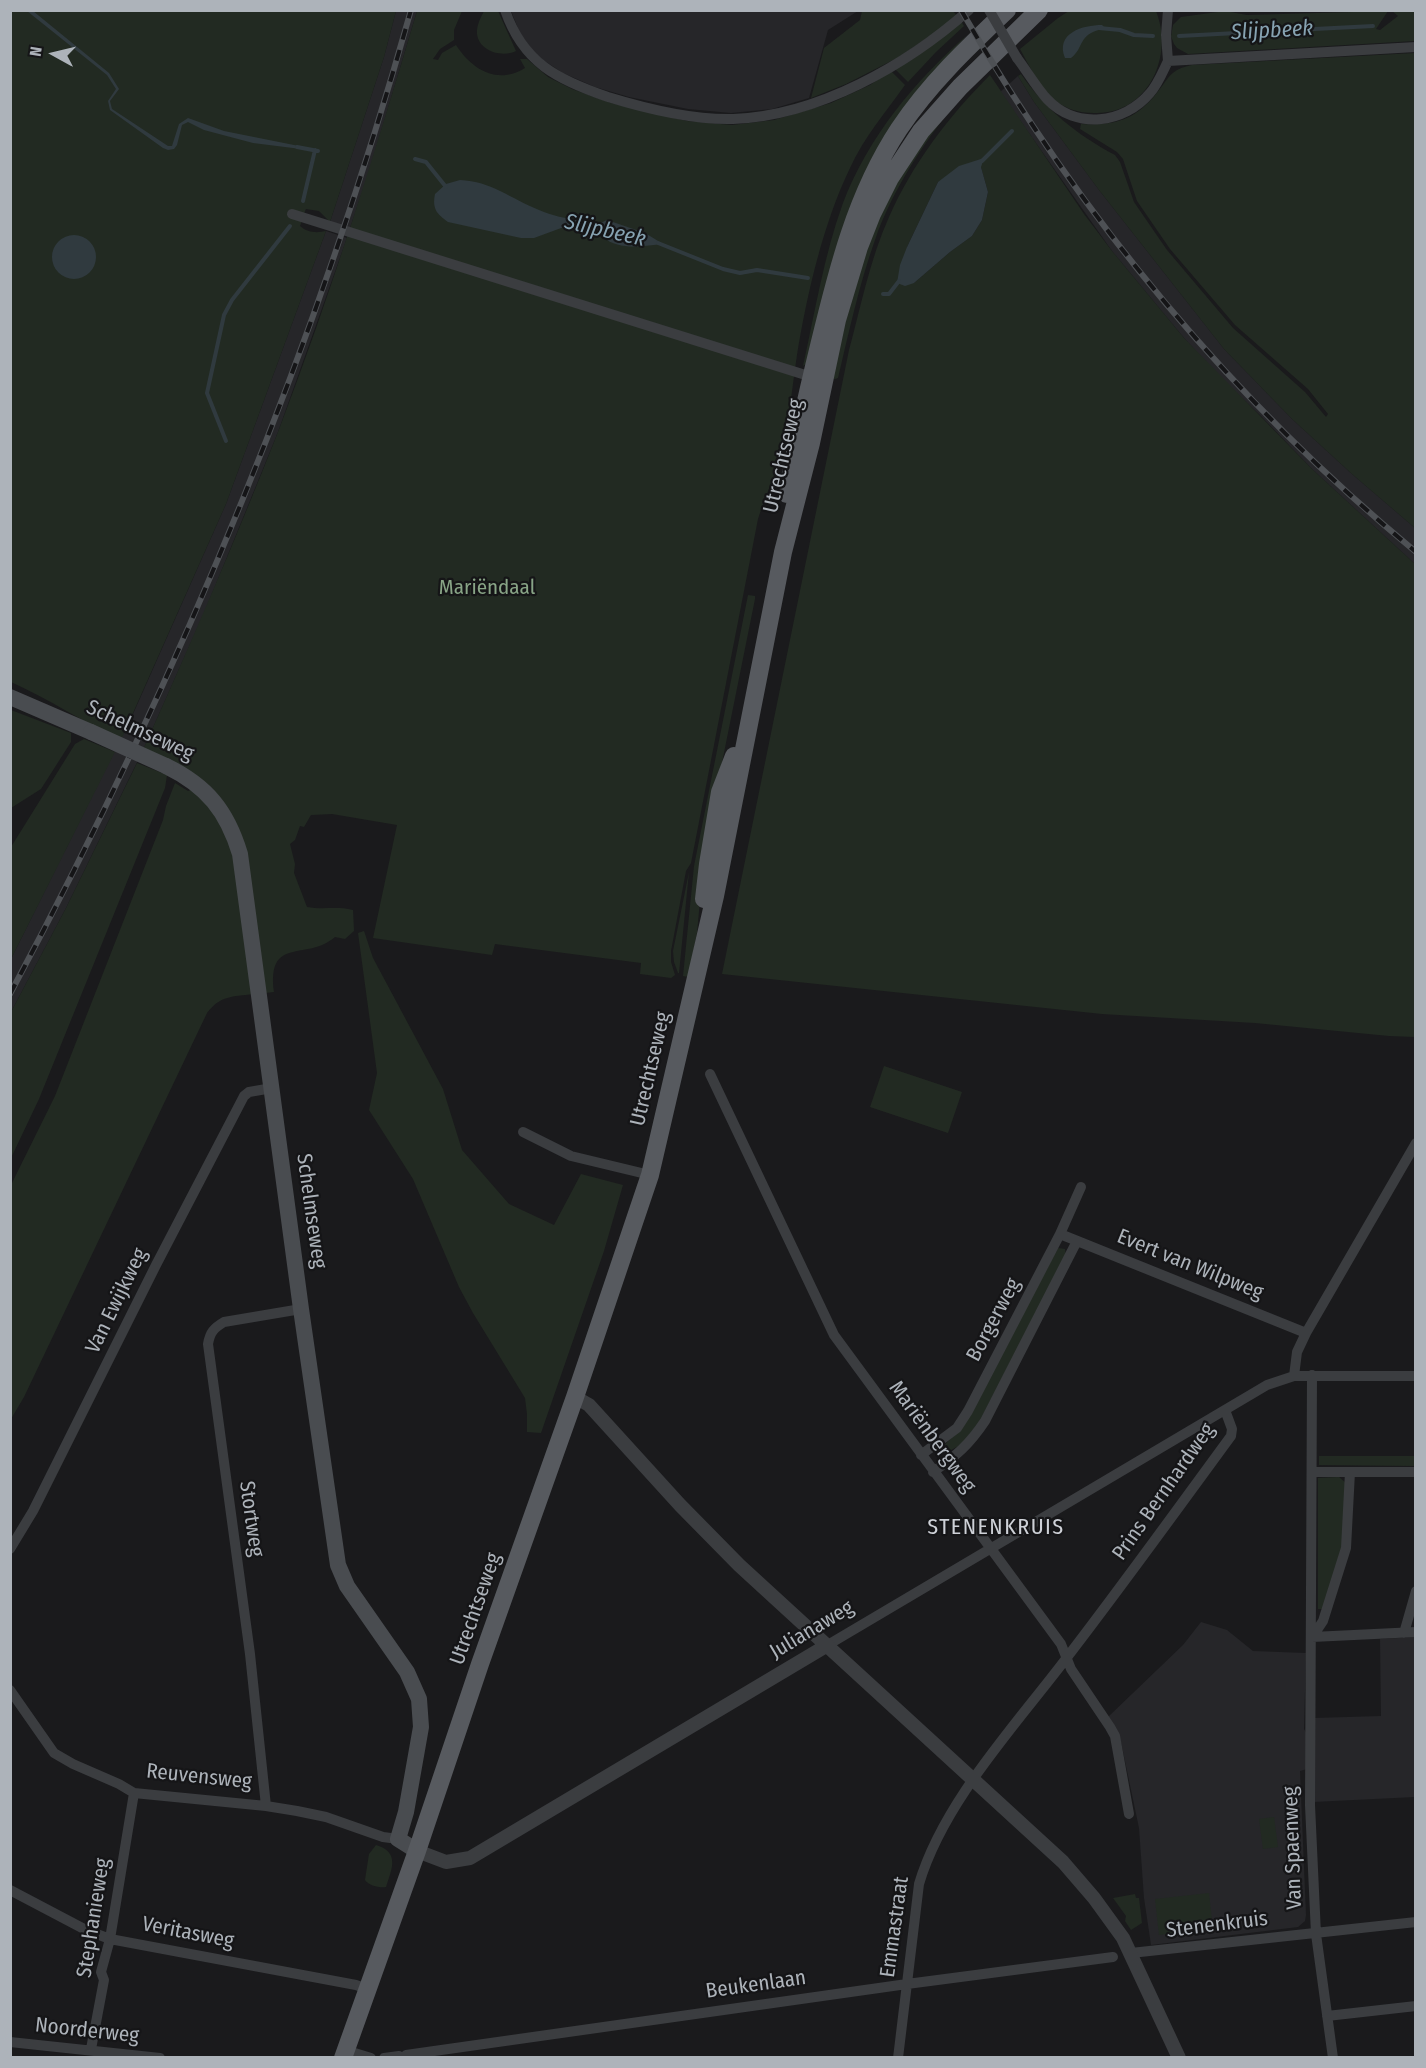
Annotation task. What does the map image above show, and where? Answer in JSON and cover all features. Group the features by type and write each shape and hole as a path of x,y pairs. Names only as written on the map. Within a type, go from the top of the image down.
{"main road":[{"name":"Utrechtseweg","path":"344,2054 417,1851 650,1175 717,885 783,552 812,443 828,306 847,242 886,152 914,108 939,77 1007,10"},
{"name":"Utrechtseweg","path":"818,379 859,247 890,178 921,131 941,106 1039,10"},
{"name":"Schelmseweg","path":"10,697 166,766 197,784 208,794 233,831 243,869 301,1309 338,1565 347,1586 406,1672 418,1699 421,1727 406,1812 398,1839"},
{"name":"Reuvensweg","path":"398,1839 417,1851"}],"street":[{"path":"504,10 525,50 540,65 561,78 593,92 643,106 688,115 732,119 773,114 811,104 848,89 917,51 969,10"},
{"path":"989,10 1017,58 1047,99 1060,110 1091,120 1119,116 1136,107 1151,92 1168,61 1166,35 1168,10"},
{"path":"1168,61 1416,47"},
{"path":"292,214 818,379"},
{"name":"Mariënbergweg","path":"710,1074 834,1335 1061,1644 1071,1670 1114,1736 1130,1814"},
{"name":"Van Ewijkweg","path":"10,1549 33,1511 156,1265 244,1096 249,1092 272,1088"},
{"path":"523,1132 572,1156 650,1175"},
{"path":"1294,1376 1297,1352 1306,1333 1416,1143"},
{"name":"Borgerweg","path":"921,1455 957,1428 968,1411 1060,1234 1081,1187"},
{"name":"Evert van Wilpweg","path":"1060,1234 1306,1333"},
{"name":"Borgerweg","path":"933,1472 961,1452 985,1420 1077,1241"},
{"name":"Stortweg","path":"266,1806 249,1654 208,1344 210,1334 224,1322 301,1309"},
{"name":"Van Spaenweg","path":"1312,1375 1310,1805 1316,1934 1333,2058"},
{"name":"Prins Bernhardweg","path":"973,1780 1067,1658 1231,1436 1232,1429 1224,1410 1267,1385 1294,1376 1416,1376"},
{"path":"575,1397 589,1405 680,1505 739,1565 1063,1862 1113,1922 1131,1953 1179,2058"},
{"name":"Julianaweg","path":"417,1851 446,1862 470,1858 1224,1410"},
{"path":"1313,1472 1416,1472"},
{"name":"Van Spaenweg","path":"1312,1637 1323,1622 1346,1548 1350,1472"},
{"path":"1404,1633 1416,1591"},
{"path":"1312,1637 1416,1632"},
{"name":"Reuvensweg","path":"10,1690 54,1753 134,1793 266,1806 326,1817 383,1837 398,1839"},
{"name":"Emmastraat","path":"898,2058 919,1884 925,1863 936,1839 973,1780"},
{"name":"Stephanieweg","path":"91,2049 104,1980 101,1972 110,1939 134,1793"},
{"name":"Veritasweg","path":"10,1890 86,1930 110,1939 356,1985 367,1989"},
{"name":"Stenenkruis","path":"1131,1953 1416,1922"},
{"name":"Beukenlaan","path":"384,2058 1113,1957"},
{"path":"1327,2016 1416,2006"},
{"name":"Noorderweg","path":"10,2042 160,2058"},
{"path":"344,2054 371,2058"}],"shaded area":[{"path":"396,11 417,11 350,228 330,222 384,57"},
{"path":"511,11 858,11 828,30 809,98 772,109 731,113 688,109 629,97 595,87 563,73 532,50 520,33"},
{"path":"1018,76 1034,102 1099,190 1224,349 1292,419 1415,528 1415,564 1312,469 1220,377 1184,338 1112,251 1000,92"},
{"path":"326,231 347,238 278,432 205,611 143,750 66,908 11,1012 11,959 133,714 226,504"},
{"path":"1201,1622 1227,1630 1253,1651 1306,1653 1304,1729 1308,1736 1307,1769 1300,1771 1306,1915 1305,1921 1298,1927 1151,1945 1144,1898 1139,1828 1121,1742 1108,1717 1183,1645"},
{"path":"1415,1637 1415,1797 1313,1802 1314,1718 1381,1716 1380,1639"}],"green space":[{"path":"10,11 396,11 384,57 330,222 319,211 306,209 305,211 300,226 313,232 326,231 226,504 121,740 11,682"},
{"name":"Mariëndaal","path":"417,11 462,11 454,30 454,40 440,49 433,59 438,60 442,53 456,45 462,54 478,68 496,75 505,75 525,68 520,59 527,59 548,77 572,89 611,103 687,121 732,125 774,120 831,103 870,85 891,71 905,85 856,157 840,190 817,260 801,332 784,442 758,519 691,863 686,871 671,951 671,962 675,975 671,978 640,974 641,963 495,944 492,955 373,938 397,825 332,814 311,815 304,827 300,826 295,840 290,844 295,864 294,873 307,907 353,910 354,931 345,939 335,937 324,944 283,956 276,963 273,974 274,992 265,993 238,828 143,750 278,432 352,223"},
{"path":"484,11 498,11 516,51 504,54 492,52 482,45 477,31"},
{"path":"862,11 953,11 958,17 899,57 846,84 811,98 824,48 860,20"},
{"path":"1069,11 1156,11 1161,28 1162,46 1159,63 1153,78 1131,103 1115,110 1097,113 1077,111 1051,97 1039,82 1020,49"},
{"path":"1225,11 1247,15 1388,11 1376,29 1380,30 1398,16 1392,11 1415,11 1415,41 1188,54 1174,44 1171,36 1173,25 1181,17"},
{"path":"961,21 964,26 908,82 896,70 895,68"},
{"path":"967,35 917,91 806,364 803,366 830,243 853,179 895,112 929,71"},
{"path":"1415,53 1415,528 1292,419 1224,349 1099,190 1034,102 1018,76 1021,74 1040,99 1075,130 1115,155 1120,162 1134,202 1167,250 1233,328 1305,392 1326,417 1328,414 1308,389 1235,325 1170,249 1137,201 1123,159 1117,152 1080,129 1081,124 1104,124 1123,120 1148,103 1174,72 1192,65"},
{"path":"990,75 1084,214 1184,338 1312,469 1415,564 1415,1037 1255,1023 1102,1014 722,974 849,350 871,266 889,217 920,159","holes":["981,167 988,192 982,220 972,236 914,283 907,247 938,182"]},
{"path":"953,106 919,153 890,204 864,274 838,378 829,378 861,261 884,204 915,152"},
{"path":"748,595 755,596 755,599 705,847 697,933 688,977 683,976 694,866"},
{"path":"11,710 71,733 71,742 41,789 11,808"},
{"path":"84,739 115,752 11,959 11,847 75,744"},
{"path":"137,763 167,775 165,788 39,1099 11,1158 11,1012 66,908"},
{"path":"175,783 188,791 194,789 216,814 235,856 253,994 222,1000 207,1013 24,1397 11,1419 11,1185 55,1096 163,820"},
{"path":"689,872 679,973 678,973 673,951"},
{"path":"364,931 373,958 443,1089 462,1150 509,1204 554,1225 581,1174 623,1185 604,1251 541,1433 527,1432 525,1398 459,1287 413,1179 369,1110 377,1073 358,933"},
{"path":"884,1066 962,1092 948,1133 870,1107"},
{"path":"1058,1248 1065,1249 1066,1255 978,1424 962,1444 944,1454 942,1447 962,1428"},
{"path":"1319,1456 1415,1456 1415,1466 1319,1465"},
{"path":"1339,1477 1346,1483 1342,1546 1323,1609 1318,1609 1318,1478"},
{"path":"1274,1817 1278,1847 1263,1849 1259,1819"},
{"path":"376,1845 389,1852 391,1857 392,1868 386,1887 369,1884 365,1880 369,1854"},
{"path":"1209,1893 1213,1929 1159,1935 1155,1899"},
{"path":"1135,1894 1136,1898 1139,1898 1142,1923 1131,1930 1125,1921 1126,1916 1113,1898"}],"water":[{"path":"27,11 33,11 109,73 119,89 110,101 112,109 168,146 172,146 179,124 188,118 224,131 299,146 301,149 253,143 204,130 188,122 182,125 174,149 163,148 110,110 108,101 116,89 107,75"},
{"path":"1102,25 1104,27 1102,29 1085,38 1071,58 1065,58 1063,49 1067,37 1079,29"},
{"path":"984,158 981,167 988,192 982,220 972,236 914,283 905,286 897,283 900,265 907,247 938,182 959,166"},
{"path":"460,180 491,187 529,206 559,217 580,221 580,224 572,224 534,238 521,238 448,222 436,211 435,194 446,184"},
{"path":"607,220 645,233 663,244 624,246 616,244 588,225 589,223 596,225"},
{"path":"74,235 89,242 96,257 89,272 74,279 59,272 52,257 59,242"}],"waterway":[{"name":"Slijpbeek","path":"1179,36 1373,26"},
{"name":"Slijpbeek","path":"1099,28 1153,36"},
{"name":"Slijpbeek","path":"982,161 1012,131"},
{"name":"Slijpbeek","path":"297,147 318,151"},
{"path":"303,201 315,150"},
{"name":"Slijpbeek","path":"415,159 426,162 446,187"},
{"name":"Slijpbeek","path":"577,222 593,225"},
{"path":"226,441 207,393 224,315 232,300 290,226"},
{"name":"Slijpbeek","path":"658,243 723,269 740,273 757,270 808,278"},
{"name":"Slijpbeek","path":"883,294 889,294 899,281"}],"railway":[{"path":"10,994 130,756 237,513 286,389 331,264 373,138 411,10"},
{"path":"961,10 1007,86 1056,160 1164,301 1284,432 1349,494 1416,552"}],"district":[{"name":"STENENKRUIS","path":"996,1528"}]}
